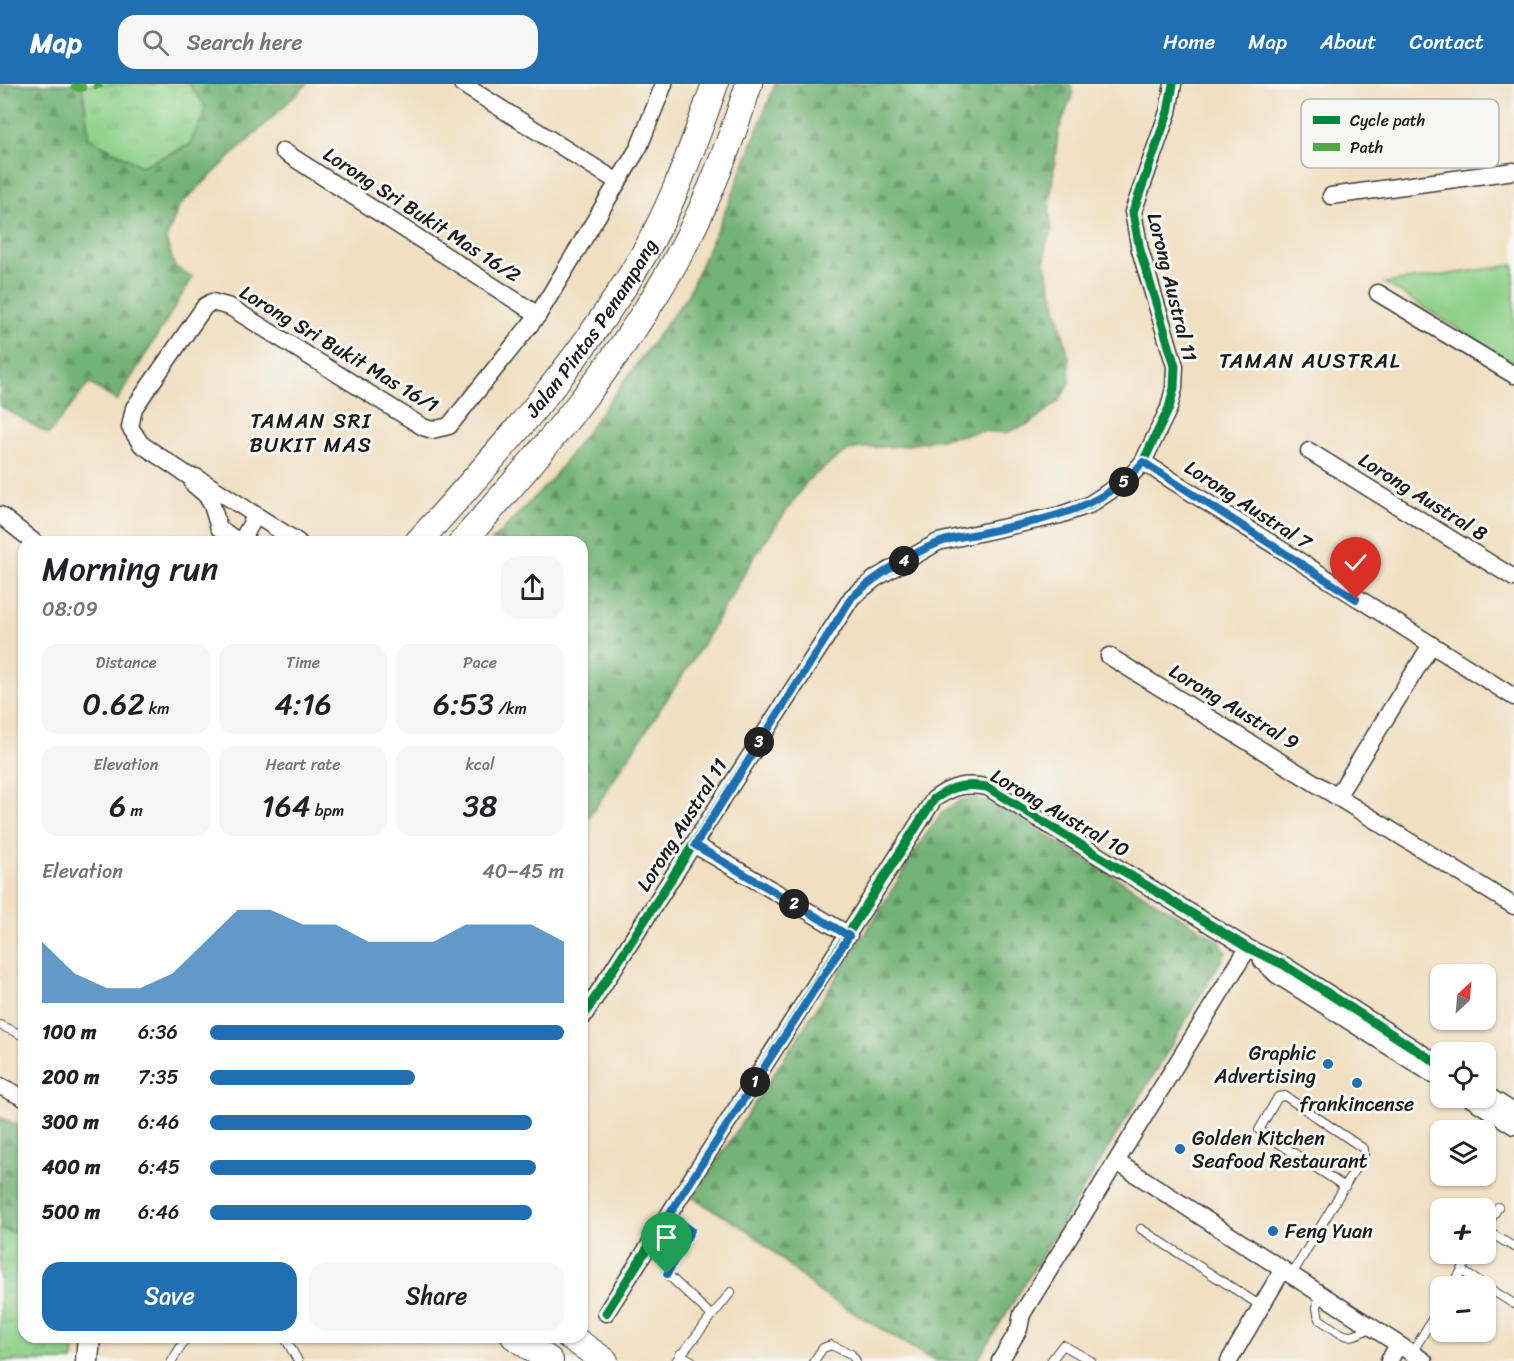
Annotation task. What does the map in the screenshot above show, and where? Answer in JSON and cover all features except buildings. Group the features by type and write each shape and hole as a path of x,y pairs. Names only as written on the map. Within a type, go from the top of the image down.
{"main road":[{"name":"Jalan Pintas Penampang","path":"423,536 533,413 574,361 639,263 690,155 715,84"},
{"name":"Jalan Pintas Penampang","path":"467,536 559,432 633,329 668,275 722,164 749,84"},
{"path":"524,1343 550,1361"},
{"path":"579,1343 605,1361"}],"street":[{"path":"462,84 618,182"},
{"name":"Lorong Sri Bukit Mas 16/1","path":"231,536 219,528 212,505 206,495 195,488 190,477 141,444 130,427 130,418 134,408 199,314 212,302 230,307 432,430 449,426 538,315 639,147 664,84"},
{"name":"Lorong Austral 11","path":"588,1009 695,845 841,610 864,586 938,542 1060,515 1089,505 1128,479 1143,462 1169,408 1174,388 1174,366 1170,344 1140,250 1133,212 1168,112 1173,84"},
{"name":"Lorong Sri Bukit Mas 16/2","path":"283,151 538,315"},
{"path":"1331,196 1514,171"},
{"path":"1378,293 1514,375"},
{"name":"Lorong Austral 8","path":"1309,451 1514,578"},
{"name":"Lorong Austral 7","path":"1143,462 1514,697"},
{"name":"Lorong Sri Bukit Mas 16/1","path":"190,477 196,477 289,536"},
{"path":"0,515 26,536"},
{"path":"244,536 256,515"},
{"path":"1338,795 1431,645"},
{"name":"Lorong Austral 9","path":"1108,656 1338,795 1514,906"},
{"name":"Lorong Austral 10","path":"606,1313 849,936 934,799 950,788 969,783 987,787 1248,948 1284,965 1430,1059"},
{"path":"695,845 849,936"},
{"path":"1006,1359 1019,1329 1022,1314 1248,948"},
{"name":"Lorong Austral 10","path":"1248,948 1277,975 1430,1073"},
{"path":"0,1086 18,1095"},
{"path":"0,1097 18,1106"},
{"path":"1496,1101 1514,1112"},
{"path":"1486,1108 1514,1126"},
{"path":"1117,1162 1411,1353"},
{"path":"1228,1361 1261,1306 1286,1273"},
{"path":"87,1361 88,1343"},
{"path":"1389,1361 1411,1353"}],"lane":[{"path":"0,1025 18,1033"},
{"path":"1286,1273 1345,1187 1364,1154 1361,1145 1285,1096 1278,1096 1259,1130 1345,1187"},
{"path":"1496,1211 1498,1207"},
{"path":"669,1215 691,1230 667,1274 711,1316"},
{"path":"1141,1229 1261,1306"},
{"path":"1496,1236 1514,1247"},
{"path":"1459,1276 1466,1264"},
{"path":"1462,1271 1514,1304"},
{"path":"692,1361 678,1357 731,1292"},
{"path":"1411,1353 1430,1322"},
{"path":"172,1361 183,1343"},
{"path":"288,1343 298,1361"},
{"path":"814,1361 823,1348 831,1345 851,1354 856,1361"},
{"path":"1051,1361 1063,1345 1091,1361"}],"green space":[{"path":"0,84 82,84 89,138 141,166 190,145 206,107 189,84 307,84 179,206 166,240 175,267 193,277 117,401 89,383 49,434 0,406"},
{"path":"82,84 189,84 206,107 190,145 141,166 89,138"},
{"path":"775,84 1070,84 1073,93 1058,132 1049,212 1052,231 1046,244 1045,262 1069,358 1070,383 1059,401 1031,423 1006,433 983,431 903,446 859,448 845,452 808,480 756,554 701,647 588,819 588,536 497,536 552,479 687,296 731,198"},
{"path":"1514,265 1514,364 1385,283"},
{"path":"971,798 992,802 1205,932 1220,942 1226,952 1162,1061 977,1361 934,1361 819,1292 749,1231 693,1198 877,915 923,839 942,812 961,800"},
{"path":"0,1117 18,1126 18,1233 0,1229"},
{"path":"0,1229 18,1233 18,1343 74,1343 73,1361 0,1361"}],"marked path":[{"path":"72,84 79,88 102,84"}],"cycle path":[{"path":"588,1009 852,597 876,578 938,542 1060,515 1089,505 1128,479 1143,462 1169,408 1174,388 1175,366 1140,250 1133,212 1168,112 1173,84"},
{"path":"606,1313 934,799 959,787 972,785 987,787 1248,948 1284,965 1430,1059"}],"place":[{"name":"Graphic Advertising","path":"1328,1064"},
{"name":"frankincense","path":"1357,1083"},
{"name":"Golden Kitchen Seafood Restaurant","path":"1180,1149"},
{"name":"Feng Yuan","path":"1273,1231"}],"district":[{"name":"TAMAN AUSTRAL","path":"1310,361"},
{"name":"TAMAN SRI BUKIT MAS","path":"311,433"}],"route":[{"path":"667,1274 691,1232 690,1227 669,1215 849,936 695,845 841,610 852,597 864,586 938,542 1060,515 1089,505 1110,494 1143,462 1356,599"}]}
